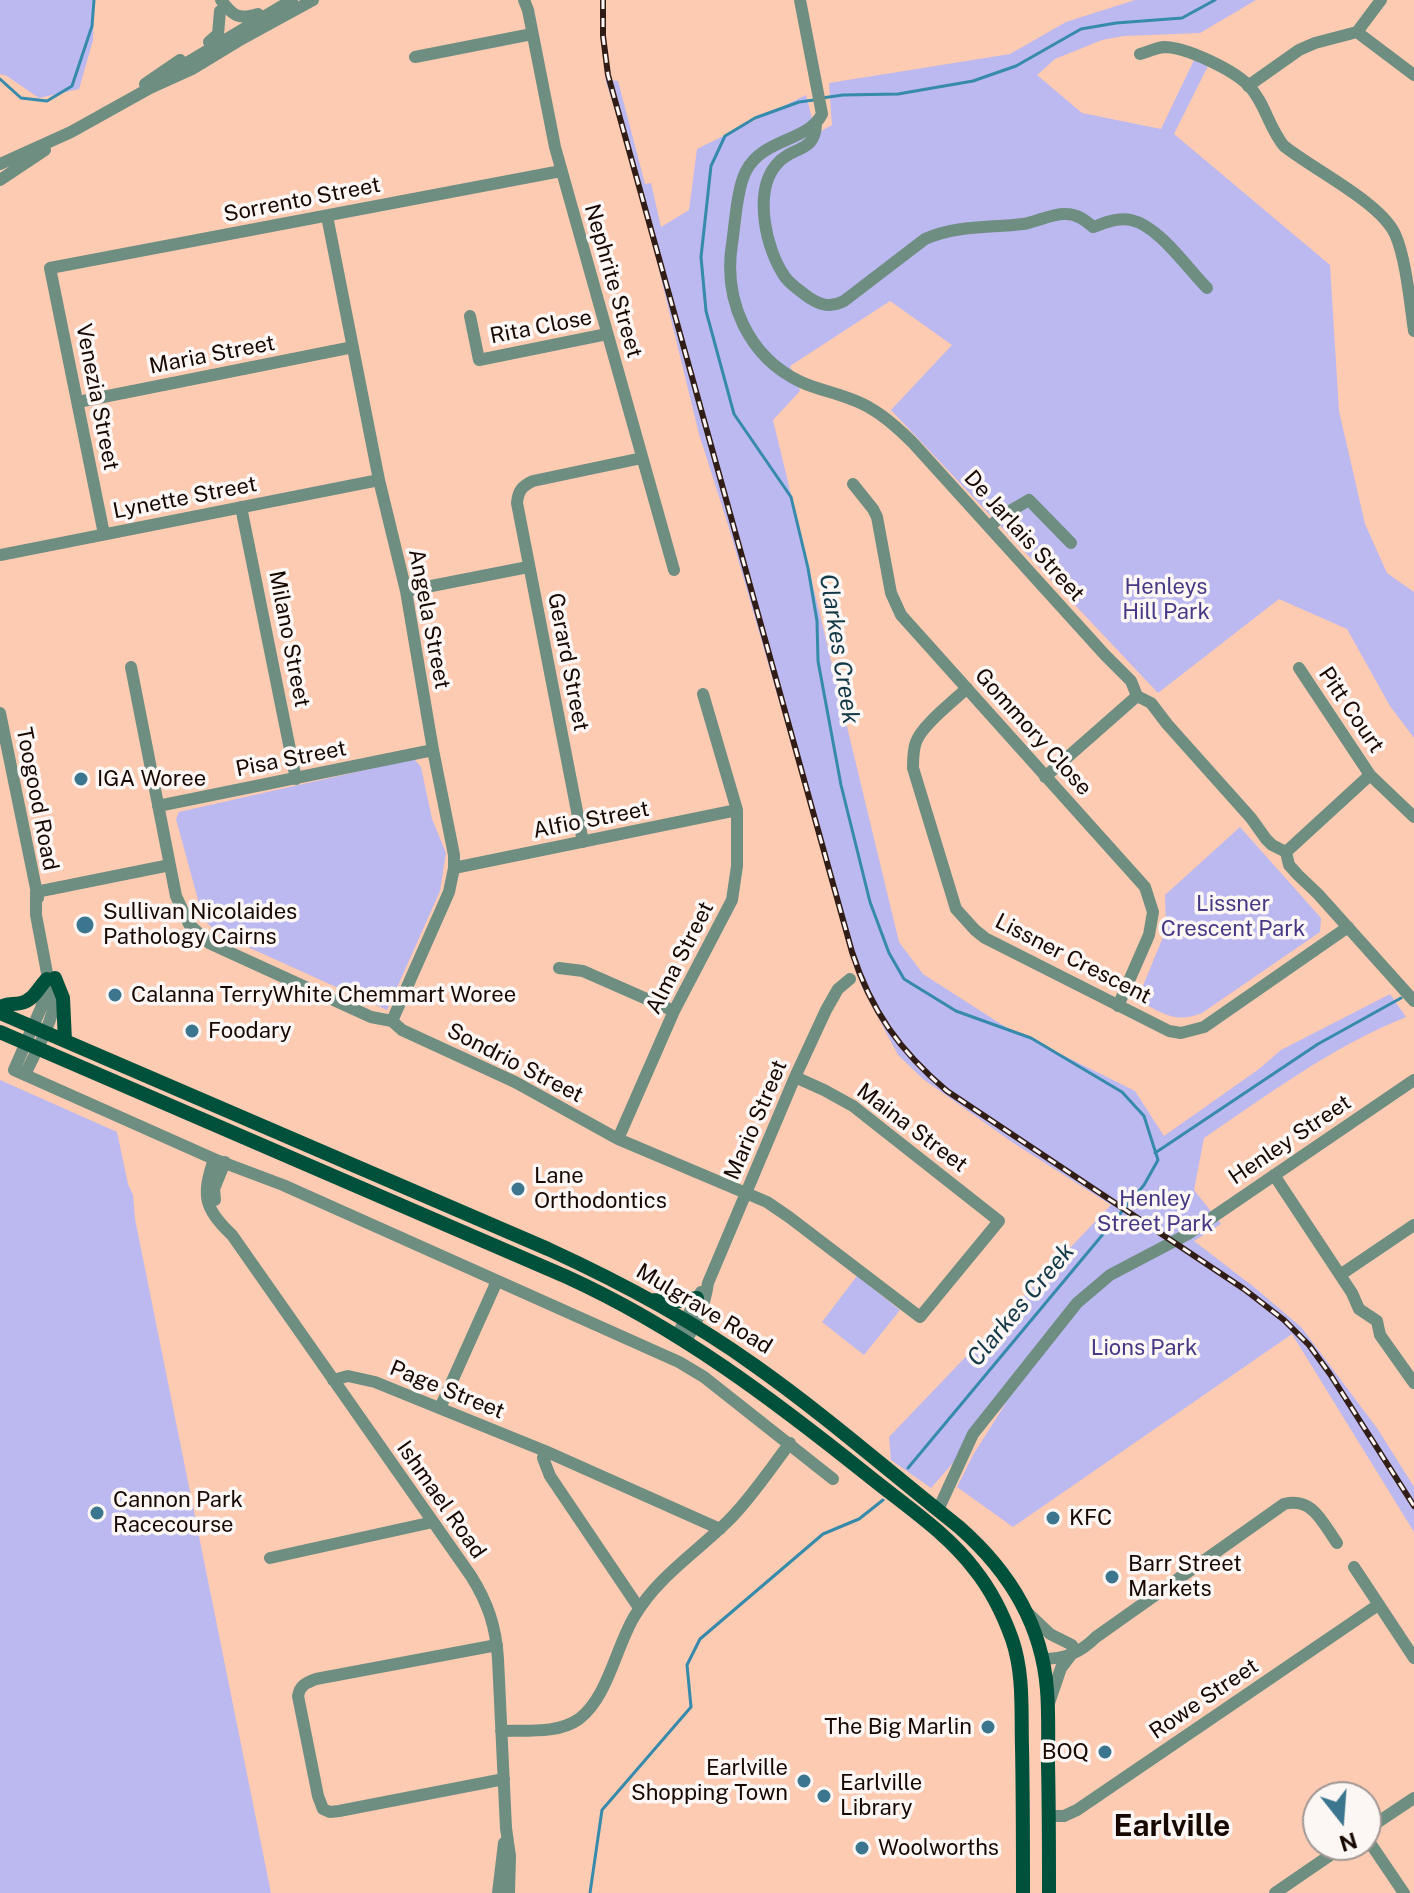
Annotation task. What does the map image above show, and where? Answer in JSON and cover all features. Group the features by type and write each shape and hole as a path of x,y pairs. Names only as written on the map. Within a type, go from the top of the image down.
{"main road":[{"path":"0,1010 9,1003 19,1004 30,1000 51,979 63,998 65,1041"},
{"name":"Mulgrave Road","path":"0,1010 562,1256 649,1300 770,1376 959,1527 986,1552 1005,1576 1026,1611 1041,1653 1047,1689 1049,1893"},
{"name":"Mulgrave Road","path":"0,1032 608,1296 681,1338 780,1406 943,1536 982,1580 999,1609 1016,1653 1022,1713 1023,1893"},
{"path":"649,1300 697,1298"},
{"path":"1016,1653 1041,1653"}],"street":[{"path":"0,180 71,132 150,88 192,69 292,0"},
{"path":"236,37 313,0"},
{"name":"Nephrite Street","path":"524,0 561,171 674,570"},
{"path":"800,0 818,89 820,116 811,143 780,160 770,174 764,192 768,236 779,266 786,278 815,302 832,306 844,301 925,239 936,234 1027,223 1065,214 1083,218 1093,227 1116,220 1135,221 1152,231 1207,288"},
{"path":"1248,86 1307,47 1357,32 1381,0"},
{"path":"218,4 241,17 276,9"},
{"path":"218,4 236,37"},
{"path":"114,108 164,70 216,37 218,4"},
{"path":"1357,32 1414,75"},
{"path":"415,57 532,34"},
{"path":"1140,54 1164,47 1194,54 1230,72 1248,86 1284,146 1384,217 1400,247 1412,301 1414,331"},
{"name":"De Jarlais Street","path":"820,116 810,128 769,147 744,174 730,256 731,286 740,320 754,344 777,367 803,383 869,408 896,427 934,464 1131,681 1137,696 1151,703 1272,845 1286,852 1289,865 1414,1001"},
{"path":"0,164 71,132"},
{"name":"Sorrento Street","path":"50,268 561,171"},
{"name":"Angela Street","path":"327,216 379,480 406,591 454,855 449,892 392,1021"},
{"name":"Venezia Street","path":"50,268 104,534"},
{"name":"Rita Close","path":"470,316 479,360 607,334"},
{"name":"Maria Street","path":"78,402 353,347"},
{"name":"Gerard Street","path":"583,842 517,503 520,490 533,481 642,458"},
{"name":"Lynette Street","path":"0,555 379,480"},
{"name":"Gommory Close","path":"853,484 877,517 891,593 901,615 1145,887 1153,912 1149,935 1118,1006"},
{"path":"989,527 1029,500 1071,543"},
{"name":"Milano Street","path":"241,507 296,779"},
{"path":"406,591 528,567"},
{"name":"Sondrio Street","path":"131,667 176,896 195,931 209,943 378,1020 392,1021 402,1030 515,1082 618,1139 767,1202 920,1317"},
{"name":"Pitt Court","path":"1299,668 1370,775 1414,817"},
{"name":"Lissner Crescent","path":"967,688 921,732 913,756 913,768 956,909 985,938 1169,1031 1181,1033 1204,1027 1348,927"},
{"name":"Alma Street","path":"618,1139 674,1011 732,900 737,866 737,810 703,694"},
{"path":"1045,777 1137,696"},
{"name":"Toogood Road","path":"0,713 2,736 36,892 36,915 51,979 31,1045"},
{"name":"Pisa Street","path":"158,806 433,750"},
{"name":"Pitt Court","path":"1286,852 1370,775"},
{"name":"Alfio Street","path":"454,868 737,810"},
{"path":"36,892 170,865"},
{"path":"559,968 583,971 674,1011"},
{"name":"Mario Street","path":"690,1323 697,1298 708,1283 826,1010 838,989 850,979"},
{"path":"31,1045 19,1072 283,1185 679,1362 704,1377 833,1479"},
{"name":"Maina Street","path":"795,1077 853,1106 999,1221 920,1317"},
{"name":"Henley Street","path":"938,1510 973,1434 1077,1303 1110,1275 1188,1234 1414,1080"},
{"name":"Ishmael Road","path":"219,1160 214,1197 232,1235 483,1595 492,1617 497,1645 510,1856 509,1893"},
{"path":"1274,1175 1352,1293 1359,1309 1377,1321 1380,1335 1414,1383"},
{"path":"1340,1275 1414,1225"},
{"path":"440,1408 497,1281"},
{"name":"Mario Street","path":"681,1338 706,1297 708,1283"},
{"name":"Page Street","path":"333,1380 348,1376 366,1379 545,1451 720,1529"},
{"path":"501,1731 555,1729 572,1723 587,1712 603,1686 639,1608 669,1574 745,1503 790,1443"},
{"path":"545,1451 543,1458 550,1476 639,1608"},
{"path":"1041,1653 1062,1658 1284,1504 1298,1502 1311,1508 1337,1543"},
{"path":"270,1558 433,1522"},
{"path":"1354,1567 1414,1658"},
{"name":"Rowe Street","path":"1049,1816 1064,1816 1077,1810 1378,1605"},
{"path":"1026,1611 1072,1650"},
{"path":"497,1645 316,1679 299,1689 298,1696 318,1796 323,1809 330,1812 504,1779"},
{"path":"1047,1707 1061,1668 1072,1650"},
{"path":"1382,1819 1414,1798"},
{"name":"Ishmael Road","path":"498,1893 506,1828"},
{"path":"1275,1893 1322,1861"},
{"path":"1382,1861 1404,1893"}],"green space":[{"path":"0,0 94,0 93,40 79,89 39,98 0,74"},
{"path":"1135,0 1256,0 1200,33 1124,36 1102,40 1055,59 1037,75 1082,113 1161,129 1194,60 1208,66 1174,134 1330,265 1339,411 1365,524 1387,573 1414,592 1414,738 1390,706 1347,629 1279,599 1158,693 891,410 952,345 890,301 790,366 800,391 773,420 899,942 923,974 1004,1026 1135,1091 1164,1136 1281,1050 1390,994 1406,1017 1327,1056 1204,1138 1194,1190 1221,1224 1194,1241 1301,1327 1377,1428 1414,1487 1414,1532 1292,1334 1013,1527 957,1487 1006,1403 931,1488 891,1460 889,1437 1111,1205 1012,1142 923,1079 898,1055 861,985 699,434 650,233 605,79 618,81 645,184 651,183 661,227 689,210 697,149 806,95 816,134 832,125 829,83 1010,54 1066,22"},
{"path":"414,759 421,767 432,819 446,853 440,891 387,1010 219,934 205,921 176,819 179,812"},
{"name":"Lissner Crescent Park","path":"1240,827 1321,918 1320,932 1202,1013 1177,1017 1162,1013 1138,998 1163,937 1165,895"},
{"name":"Cannon Park Racecourse","path":"0,1080 117,1132 133,1195 135,1219 271,1893 0,1893"},
{"path":"857,1276 900,1310 864,1355 822,1322"}],"waterway":[{"path":"0,79 21,98 47,101 72,86 92,26 94,0"},
{"name":"Clarkes Creek","path":"822,98 898,94 973,81 1016,66 1081,29 1182,18 1215,0"},
{"name":"Clarkes Creek","path":"814,100 799,102 755,118 725,136 711,166 701,257 706,311 734,414 791,497 808,568 817,621 818,661 841,785 870,902 889,953 904,979 956,1011 1031,1038 1122,1092 1144,1116 1158,1160 1144,1185 908,1468"},
{"path":"1155,1153 1318,1044 1401,998"},
{"name":"Clarkes Creek","path":"590,1893 602,1810 691,1707 687,1665 700,1639 823,1534 859,1519 883,1500"}],"railway":[{"path":"603,0 608,75 852,952 868,993 901,1045 947,1091 1244,1289 1284,1320 1309,1345 1330,1374 1414,1506"}],"place":[{"name":"IGA Woree","path":"81,779"},
{"name":"Sullivan Nicolaides Pathology Cairns","path":"85,925"},
{"name":"Calanna TerryWhite Chemmart Woree","path":"115,995"},
{"name":"Foodary","path":"192,1031"},
{"name":"Lane Orthodontics","path":"518,1189"},
{"name":"Cannon Park Racecourse","path":"97,1513"},
{"name":"KFC","path":"1053,1518"},
{"name":"Barr Street Markets","path":"1112,1577"},
{"name":"The Big Marlin","path":"988,1727"},
{"name":"BOQ","path":"1105,1752"},
{"name":"Earlville Shopping Town","path":"804,1781"},
{"name":"Earlville Library","path":"824,1796"},
{"name":"Woolworths","path":"862,1848"}],"district":[{"name":"Earlville","path":"1172,1827"}],"park label":[{"name":"Henleys Hill Park","path":"1166,600"},
{"name":"Henley Street Park","path":"1155,1212"},
{"name":"Lions Park","path":"1144,1348"}]}
